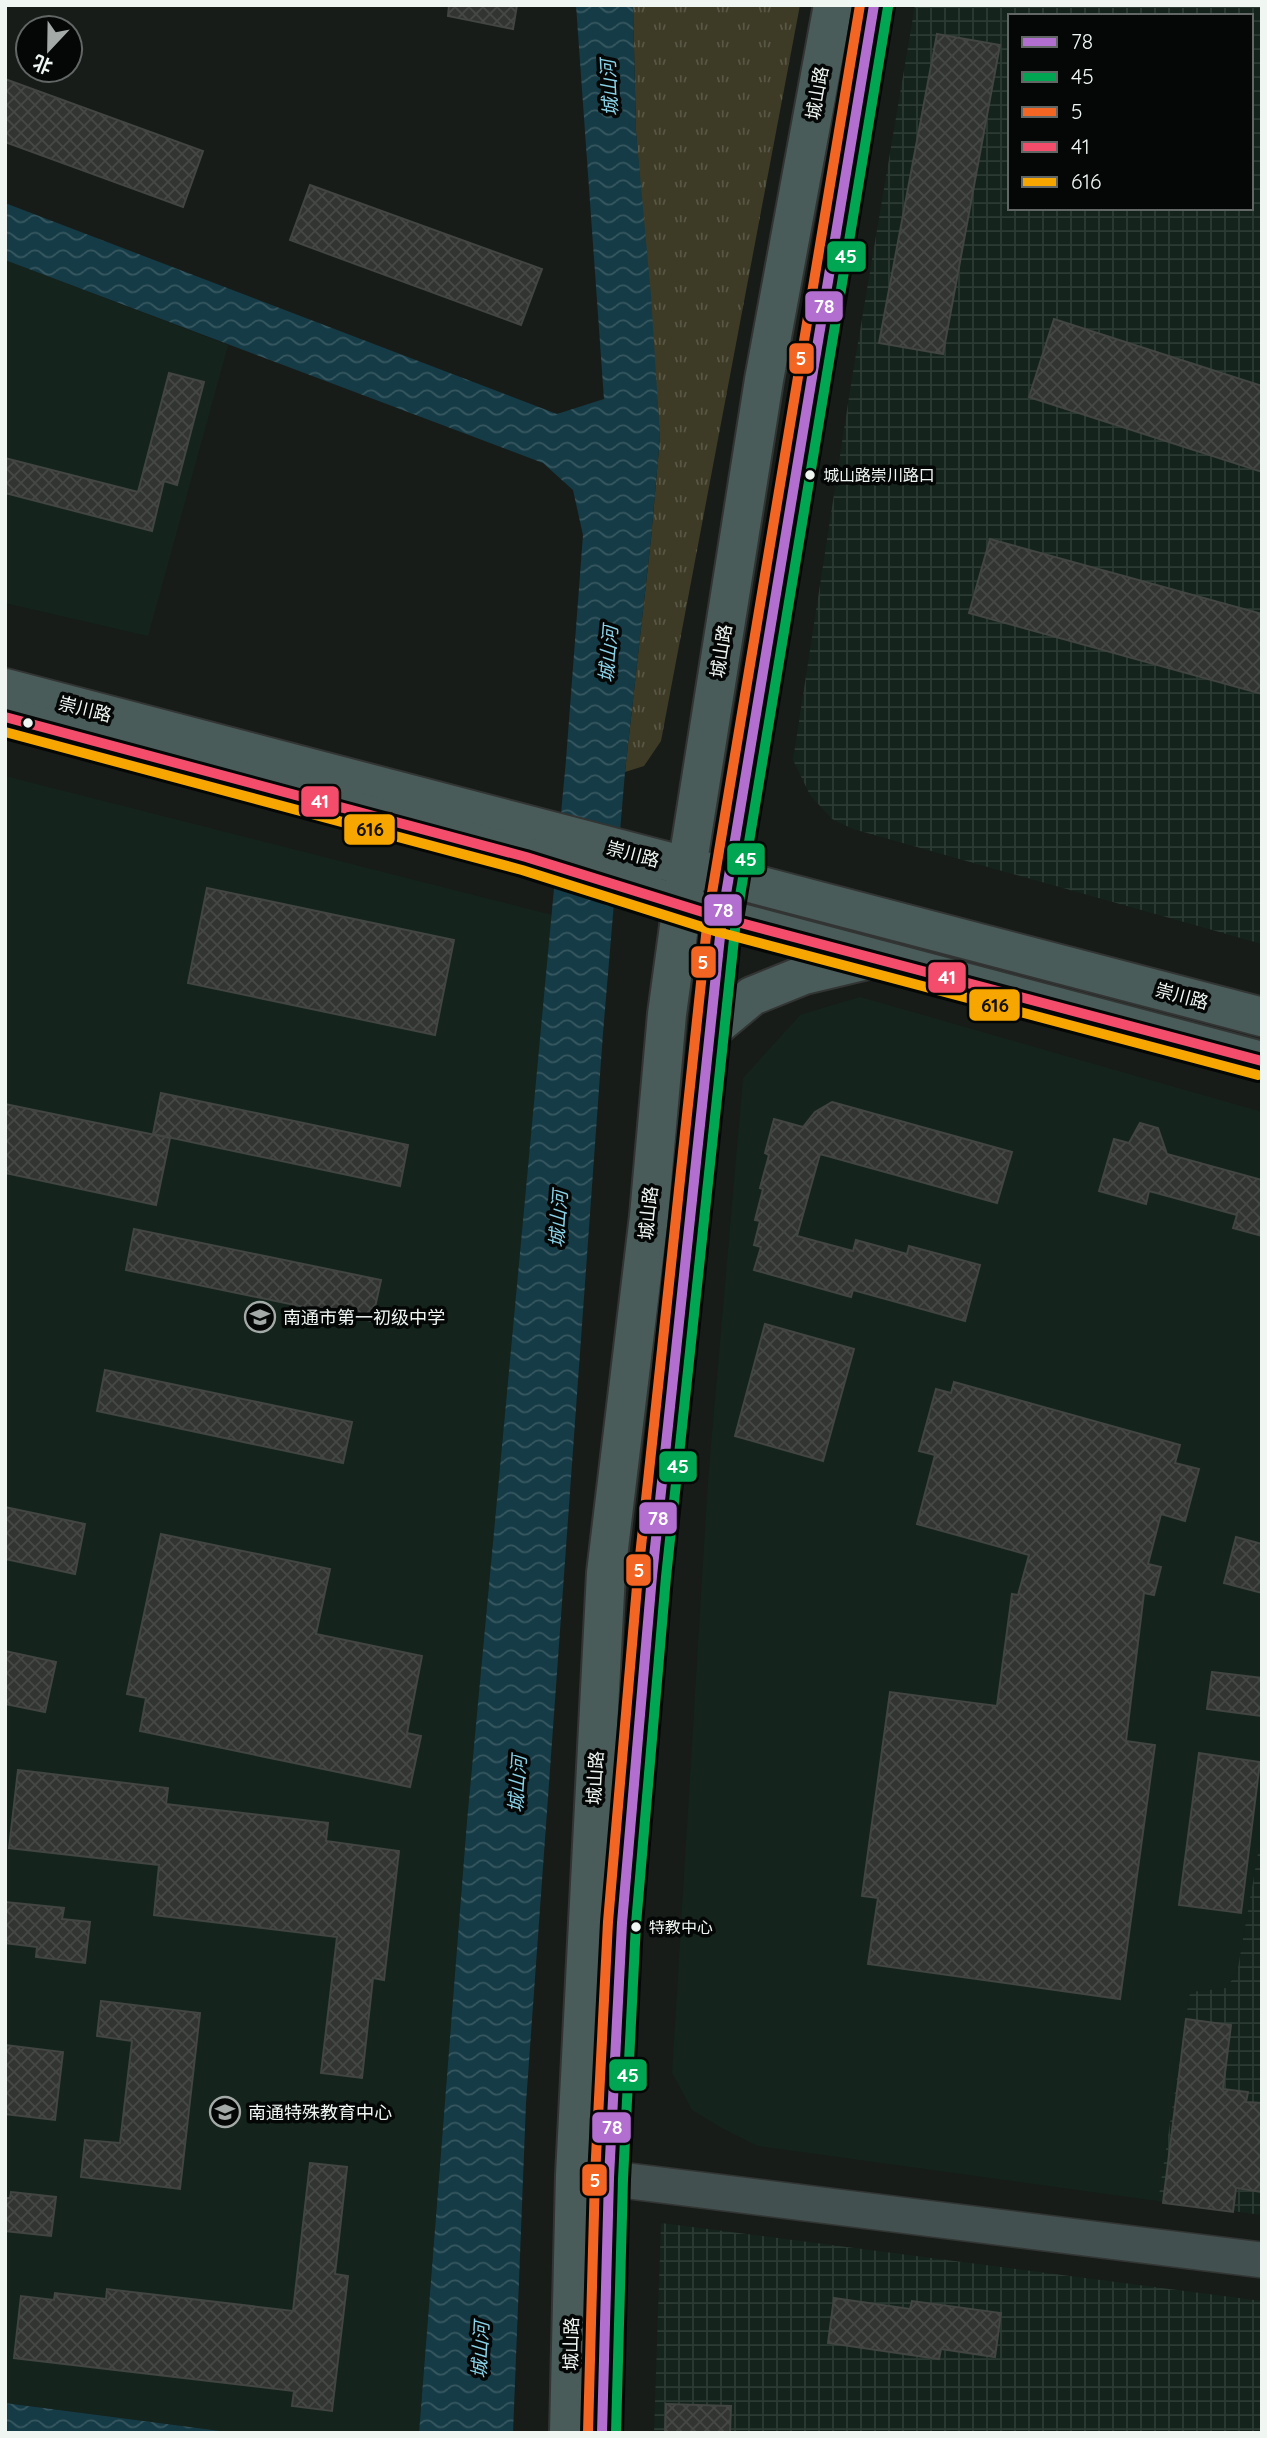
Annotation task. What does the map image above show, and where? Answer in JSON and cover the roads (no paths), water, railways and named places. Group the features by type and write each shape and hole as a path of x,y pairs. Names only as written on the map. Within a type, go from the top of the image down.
{"main road":[{"name":"城山路","path":"602,2433 592,2176 606,1573 649,1216 667,1014 667,881 833,5"},
{"name":"城山路","path":"569,2433 592,2176 622,1923 652,1576 722,918 874,5"},
{"name":"崇川路","path":"5,688 405,792 528,842"},
{"name":"崇川路","path":"5,717 528,842 667,881 722,918 1262,1061"},
{"name":"崇川路","path":"667,881 729,878 1262,1017"},
{"path":"710,1031 752,996 804,975 876,958"}],"street":[{"path":"592,2176 1262,2260"}],"water":[{"name":"城山河","path":"576,5 633,5 636,131 651,295 660,437 625,772 603,1033 526,2103 513,2433 419,2433 467,1821 566,760 583,535 573,490 543,463 5,260 5,203 557,414 604,399"},
{"path":"5,2403 236,2433 5,2433"}],"place":[{"name":"城山路崇川路口","path":"810,475"},
{"name":"南通市第一初级中学","path":"260,1317"},
{"name":"特教中心","path":"636,1927"},
{"name":"南通特殊教育中心","path":"225,2112"}]}
